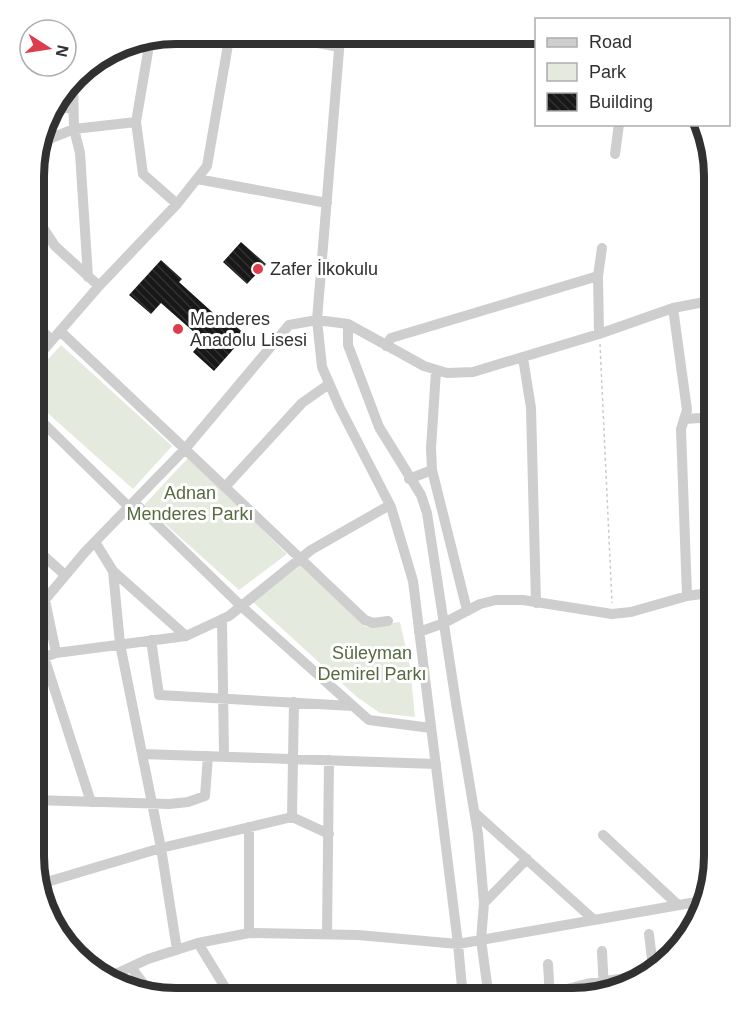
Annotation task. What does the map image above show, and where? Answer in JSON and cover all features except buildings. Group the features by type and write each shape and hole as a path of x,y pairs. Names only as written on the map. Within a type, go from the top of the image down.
{"street":[{"path":"44,349 99,286 177,204 207,166 228,44"},
{"path":"340,44 317,320 322,367 390,504 413,581 462,988"},
{"path":"149,47 136,122 143,174 177,204"},
{"path":"73,93 74,129 80,153 88,277"},
{"path":"63,107 72,109"},
{"path":"49,139 74,129 136,122"},
{"path":"615,154 619,126"},
{"path":"197,179 327,203"},
{"path":"44,229 55,246 99,286"},
{"path":"599,334 598,276 602,248"},
{"path":"386,346 391,338 598,276"},
{"path":"56,653 45,600 95,542 185,449 289,325 317,320 348,324 436,371 459,374 523,358 673,308 704,302"},
{"path":"673,308 687,410 681,429 687,596"},
{"path":"348,324 348,345 379,428 421,495 427,513 475,813 484,903 481,940 488,988"},
{"path":"60,331 365,620 373,623 388,621"},
{"path":"44,333 52,340"},
{"path":"523,358 531,408 536,603"},
{"path":"436,371 431,448 432,470 467,610"},
{"path":"225,487 302,403 329,384"},
{"path":"686,419 704,418"},
{"path":"44,423 241,606 369,720 431,728"},
{"path":"410,479 432,470"},
{"path":"44,657 56,653 186,636 222,619 310,550 390,504"},
{"path":"95,542 113,571 186,636"},
{"path":"44,556 65,575"},
{"path":"113,571 120,644 161,848 177,950"},
{"path":"419,632 444,623 487,602 505,598 612,614 631,612 687,596 704,594"},
{"path":"222,619 225,698 224,757"},
{"path":"151,640 159,695 353,705"},
{"path":"44,673 91,802"},
{"path":"292,817 294,702"},
{"path":"142,754 436,764"},
{"path":"44,800 169,804 188,802 205,796 208,756"},
{"path":"327,933 329,760"},
{"path":"475,813 593,919"},
{"path":"46,882 161,848 292,817 328,834"},
{"path":"249,827 249,933"},
{"path":"603,835 678,905"},
{"path":"484,903 527,859"},
{"path":"117,973 198,942 249,933 327,933 458,944 695,902"},
{"path":"649,934 652,960"},
{"path":"198,942 226,988"},
{"path":"602,951 604,983"},
{"path":"548,964 550,988"},
{"path":"131,967 143,983"}],"path":[{"path":"599,334 612,614"}],"green space":[{"path":"61,345 172,446 133,489 44,410 44,364"},
{"name":"Adnan Menderes Parkı","path":"189,457 287,554 239,590 144,505"},
{"name":"Süleyman Demirel Parkı","path":"301,565 366,627 400,622 410,667 415,717 380,713 357,697 253,602"}],"place":[{"name":"Zafer İlkokulu","path":"258,269"},
{"name":"Menderes Anadolu Lisesi","path":"178,329"}]}
